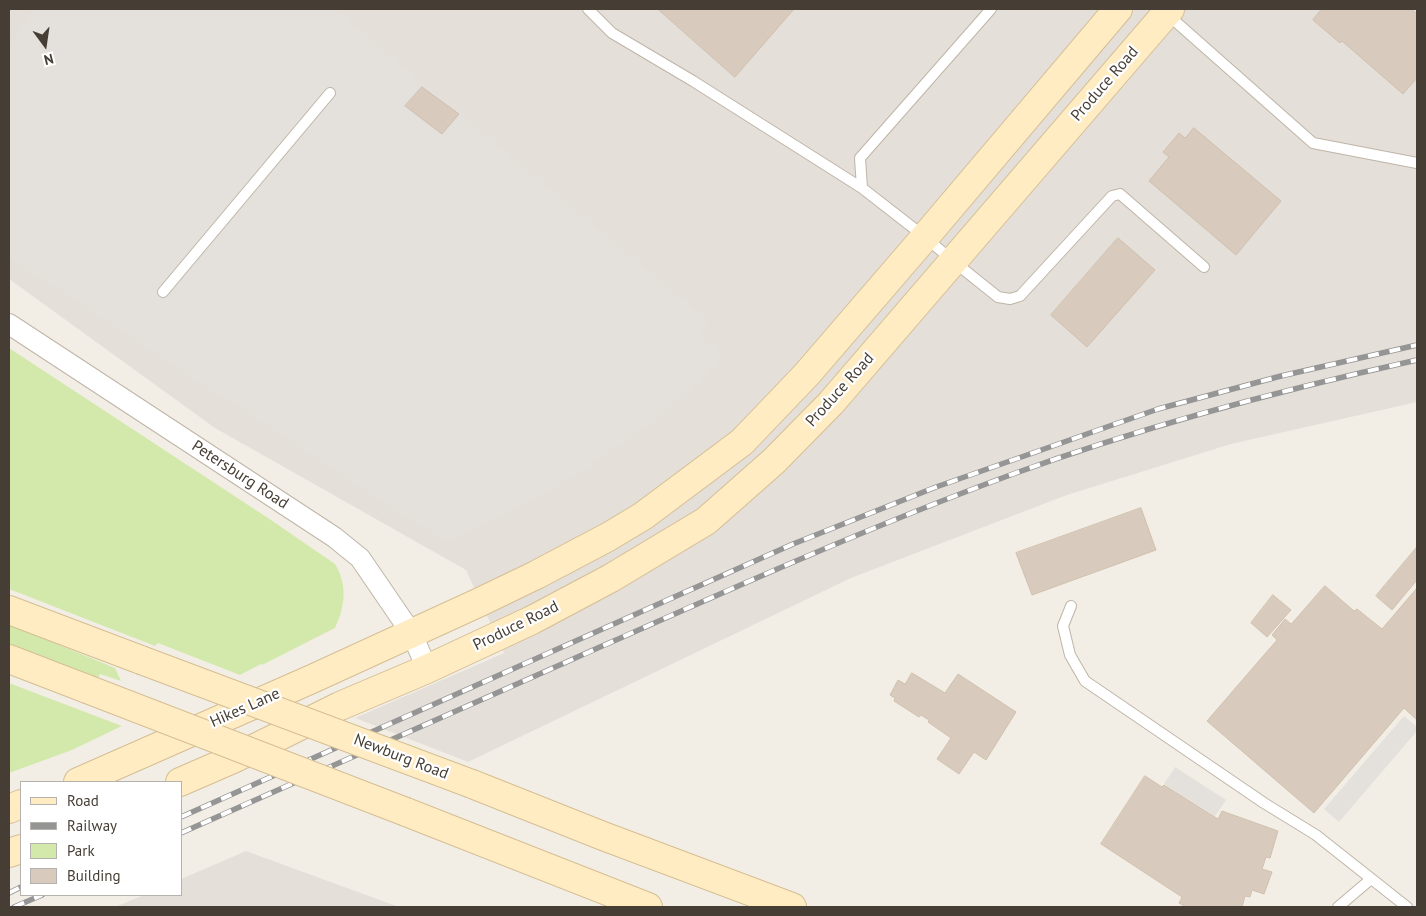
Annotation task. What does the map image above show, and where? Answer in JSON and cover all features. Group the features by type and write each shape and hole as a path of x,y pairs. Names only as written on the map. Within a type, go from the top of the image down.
{"street":[{"path":"412,634 536,575 608,537 643,516 742,442 807,374 926,237 1118,9"},
{"name":"Produce Road","path":"427,669 532,620 611,578 706,521 774,461 831,403 1168,11"},
{"name":"Petersburg Road","path":"9,324 334,537 360,558 412,634 427,669"},
{"name":"Newburg Road","path":"9,610 472,784 792,907"},
{"name":"Hikes Lane","path":"80,781 412,634"},
{"path":"9,659 648,907"},
{"path":"182,781 233,759 340,706 427,669"}],"lane":[{"path":"588,9 612,33 693,81 862,188 926,237 998,297 1010,299 1020,296 1112,196 1120,194 1204,267"},
{"path":"862,188 860,158 991,9"},
{"path":"1168,11 1313,143 1417,163"},
{"path":"163,292 330,93"},
{"path":"1071,606 1063,626 1070,655 1085,682 1264,803 1316,835 1407,907"},
{"path":"1338,907 1371,879"}],"shaded area":[{"path":"9,9 1417,9 1417,402 1231,444 1067,495 851,578 468,762 355,718 504,653 466,570 215,428 9,279"},
{"path":"34,9 333,9 708,321 699,334 723,356 697,383 656,419 579,473 512,511 446,542 9,257 9,47"},
{"path":"1404,716 1417,727 1417,731 1339,822 1324,809"},
{"path":"1175,767 1226,800 1215,816 1164,784"},
{"path":"246,851 399,907 115,907 142,896 182,896 182,879"}],"green space":[{"path":"9,348 335,564 342,580 344,596 335,628 240,675 158,643 155,646 9,589"},
{"path":"9,624 115,668 121,681 100,674 98,678 9,645"},
{"path":"9,683 122,726 72,750 9,773"}],"building":[{"path":"658,9 794,9 735,77"},
{"path":"1322,9 1411,9 1417,14 1417,78 1403,94 1342,41 1340,43 1313,20"},
{"path":"422,87 459,114 442,134 405,106"},
{"path":"1194,128 1281,201 1236,255 1149,181 1169,157 1163,152 1179,133 1185,138"},
{"path":"1118,238 1155,270 1087,347 1051,315"},
{"path":"1141,508 1156,550 1032,595 1016,553"},
{"path":"1417,547 1417,580 1392,610 1376,596"},
{"path":"1325,586 1354,611 1357,609 1382,629 1417,588 1417,720 1404,708 1314,813 1207,721 1277,640 1272,635 1285,619 1291,624"},
{"path":"1273,595 1291,610 1267,637 1251,623"},
{"path":"912,673 945,693 958,674 1016,712 986,760 974,752 959,774 937,759 951,738 928,722 929,720 921,715 919,717 894,701 895,698 890,695 898,680 905,684"},
{"path":"1145,776 1162,787 1164,785 1218,819 1222,811 1278,831 1270,858 1266,857 1262,869 1272,872 1264,894 1252,890 1250,897 1245,896 1242,907 1186,907 1179,903 1182,897 1101,844"}],"railway":[{"path":"182,817 793,544 936,487 1158,409 1281,376 1417,345"},
{"path":"182,833 735,587 957,495 1113,440 1214,410 1417,360"},
{"path":"9,893 20,888"},
{"path":"14,907 40,896"}]}
